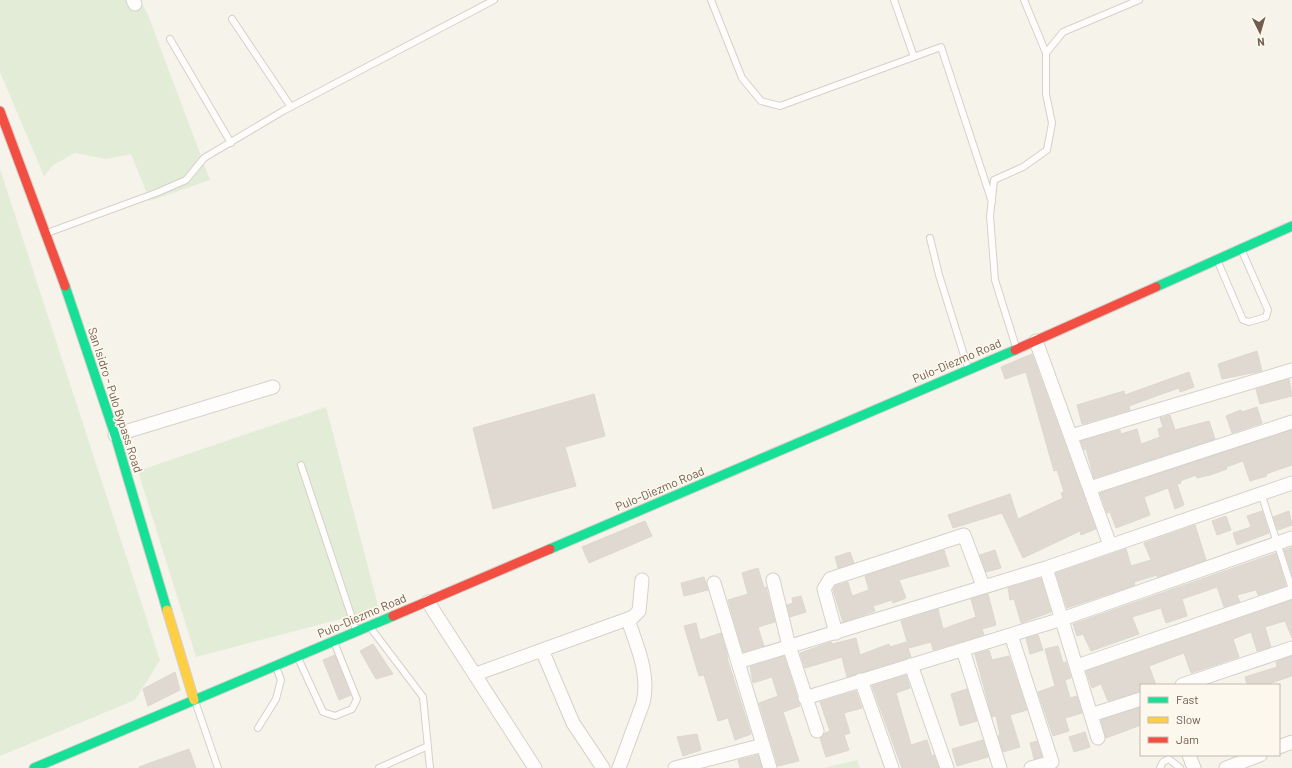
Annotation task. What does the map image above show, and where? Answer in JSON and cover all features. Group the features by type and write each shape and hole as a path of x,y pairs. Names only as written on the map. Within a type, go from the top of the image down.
{"main road":[{"name":"San Isidro - Pulo Bypass Road","path":"0,111 73,308 115,435 194,700"},
{"name":"Pulo-Diezmo Road","path":"34,768 428,602 969,370 1217,261 1292,226"}],"street":[{"path":"1036,340 1110,545"},
{"path":"1071,436 1292,370"},
{"path":"115,435 274,387"},
{"path":"1090,488 1292,422"},
{"path":"738,662 1046,568 1292,483"},
{"path":"836,633 824,589 830,579 964,535 983,586"},
{"path":"805,698 1062,619 1292,538"},
{"path":"1046,568 1098,738"},
{"path":"476,674 628,620 639,611 642,580"},
{"path":"773,580 789,646 817,731"},
{"path":"714,583 770,768"},
{"path":"1077,666 1292,592"},
{"path":"428,602 476,674 535,768"},
{"path":"619,768 643,703 645,691 644,670 628,620"},
{"path":"1011,635 1052,762 1031,768"},
{"path":"1185,684 1292,648"},
{"path":"542,650 573,723 603,768"},
{"path":"963,650 1000,768"},
{"path":"911,665 947,768"},
{"path":"861,680 892,768"},
{"path":"1091,715 1140,699"},
{"path":"1280,747 1292,742"},
{"path":"675,768 763,745"},
{"path":"1189,756 1194,768"},
{"path":"1226,768 1257,756"}],"lane":[{"path":"45,234 156,193 186,180 204,158 231,142 291,107 494,0"},
{"path":"710,0 742,78 761,101 780,106 941,47 992,202"},
{"path":"894,0 914,57"},
{"path":"1016,349 995,280 990,216 994,180 1023,167 1048,150 1052,123 1046,94 1046,53 1024,0"},
{"path":"1046,53 1063,32 1139,0"},
{"path":"232,19 291,107"},
{"path":"170,39 231,142"},
{"path":"930,238 939,274 969,370"},
{"path":"1217,261 1243,320 1249,322 1266,317 1268,310 1241,250"},
{"path":"301,466 357,631"},
{"path":"1261,493 1292,589"},
{"path":"369,626 423,697 430,768"},
{"path":"297,656 323,712 335,716 352,709 357,699 334,641"},
{"path":"258,728 276,699 281,680 276,665"},
{"path":"194,700 218,768"},
{"path":"379,768 428,746"},
{"path":"1160,768 1163,762 1170,759 1180,768"}],"green space":[{"path":"0,0 140,0 148,15 210,180 150,201 131,154 106,159 75,153 53,165 44,176 0,72"},
{"path":"0,169 160,660 135,700 0,756"},
{"path":"326,407 379,609 196,657 138,471"},
{"path":"857,760 860,768 824,768"}],"building":[{"path":"1257,351 1262,371 1222,379 1218,364"},
{"path":"1032,354 1096,529 1081,535 1080,531 1023,558 1002,513 953,528 948,515 1010,494 1018,519 1063,498 1061,493 1064,492 1057,470 1054,471 1026,372 1005,379 1001,367"},
{"path":"1189,372 1194,387 1180,392 1179,388 1129,406 1130,410 1082,424 1077,405 1124,391 1125,395"},
{"path":"1289,379 1292,396 1260,404 1256,389"},
{"path":"594,394 605,436 565,447 576,486 493,509 473,428"},
{"path":"1257,407 1262,423 1232,433 1226,416 1241,410 1242,412"},
{"path":"1170,415 1175,430 1209,421 1215,439 1094,478 1086,449 1084,450 1081,441 1120,430 1121,434 1137,429 1141,444 1160,437 1158,429 1163,427 1160,418"},
{"path":"1292,430 1292,465 1266,474 1267,476 1250,481 1243,461 1210,475 1197,478 1196,475 1180,481 1181,483 1177,484 1184,505 1175,509 1168,488 1144,497 1150,515 1116,528 1110,512 1107,513 1100,493"},
{"path":"1262,511 1269,533 1237,545 1233,533 1251,527 1247,516"},
{"path":"1289,511 1292,525 1278,530 1273,517"},
{"path":"1226,516 1231,530 1217,535 1212,521"},
{"path":"645,521 652,536 589,563 582,547"},
{"path":"1195,525 1206,560 1157,577 1157,575 1134,582 1135,585 1067,608 1056,573 1126,549 1131,566 1151,560 1144,543"},
{"path":"1292,547 1292,574 1284,550"},
{"path":"944,550 949,566 899,580 906,598 893,603 892,600 873,606 875,611 843,622 833,590 835,586 848,582 852,596 869,590 865,576"},
{"path":"995,550 1001,568 986,572 980,555"},
{"path":"850,552 854,563 838,568 835,557"},
{"path":"1276,553 1286,586 1258,595 1256,590 1237,595 1240,602 1224,607 1217,587 1182,599 1187,616 1166,623 1161,608 1132,617 1139,634 1091,651 1083,634 1077,636 1073,624"},
{"path":"758,568 764,588 766,587 775,622 758,627 764,646 743,652 728,600 748,594 742,573"},
{"path":"704,577 708,590 684,596 681,583"},
{"path":"1041,578 1051,612 1021,623 1014,599 1010,600 1008,588"},
{"path":"988,594 996,625 982,629 984,635 933,650 931,642 909,648 901,621 938,609 943,629 976,617 971,599"},
{"path":"801,596 806,612 790,617 787,605 793,603 792,598"},
{"path":"1292,600 1292,638 1285,621 1265,627 1271,647 1257,651 1251,632 1233,639 1239,657 1191,673 1184,653 1149,666 1156,684 1140,684 1140,691 1108,701 1101,684 1092,688 1086,671"},
{"path":"696,623 700,640 721,633 727,658 751,734 735,740 728,718 718,721 704,675 699,676 684,626"},
{"path":"1038,635 1043,650 1030,654 1026,638"},
{"path":"856,638 860,655 889,644 890,647 906,642 911,657 847,677 842,657 805,668 800,653 831,642 832,644"},
{"path":"373,644 393,674 376,679 360,651"},
{"path":"1058,646 1063,663 1066,662 1071,678 1065,680 1070,698 1077,696 1082,713 1065,718 1069,731 1053,736 1038,692 1055,686 1045,649"},
{"path":"989,650 992,660 1009,656 1027,710 1010,715 1020,747 1003,752 998,736 1000,735 996,716 992,717 975,654"},
{"path":"335,655 351,695 339,700 323,660"},
{"path":"784,656 800,706 783,712 799,761 778,766 759,703 778,696 772,677 753,683 750,667"},
{"path":"1292,656 1292,676 1268,684 1247,684 1245,677 1277,667 1276,662"},
{"path":"175,672 180,690 148,706 143,689"},
{"path":"906,675 910,688 896,693 911,745 927,740 932,756 934,755 939,768 902,768 872,686"},
{"path":"967,689 977,721 960,726 951,694"},
{"path":"856,691 862,708 844,713 850,733 844,735 849,750 826,757 820,738 825,733 830,731 820,702"},
{"path":"1140,707 1140,725 1106,738 1101,720"},
{"path":"1085,732 1090,747 1074,752 1069,737"},
{"path":"697,734 701,750 683,756 677,737"},
{"path":"983,740 988,757 957,766 952,749"},
{"path":"1037,741 1042,757 1034,759 1030,743"},
{"path":"189,749 196,768 139,768 139,767"},
{"path":"758,755 762,768 740,768 738,760"}],"traffic: fast":[{"path":"1156,287 1292,226"},
{"path":"65,286 115,435 167,610"},
{"path":"550,549 1015,350"},
{"path":"34,768 393,616"}],"traffic: slow":[{"path":"167,610 194,700"}],"traffic: jam":[{"path":"0,111 65,286"},
{"path":"1015,350 1156,287"},
{"path":"393,616 550,549"}]}
